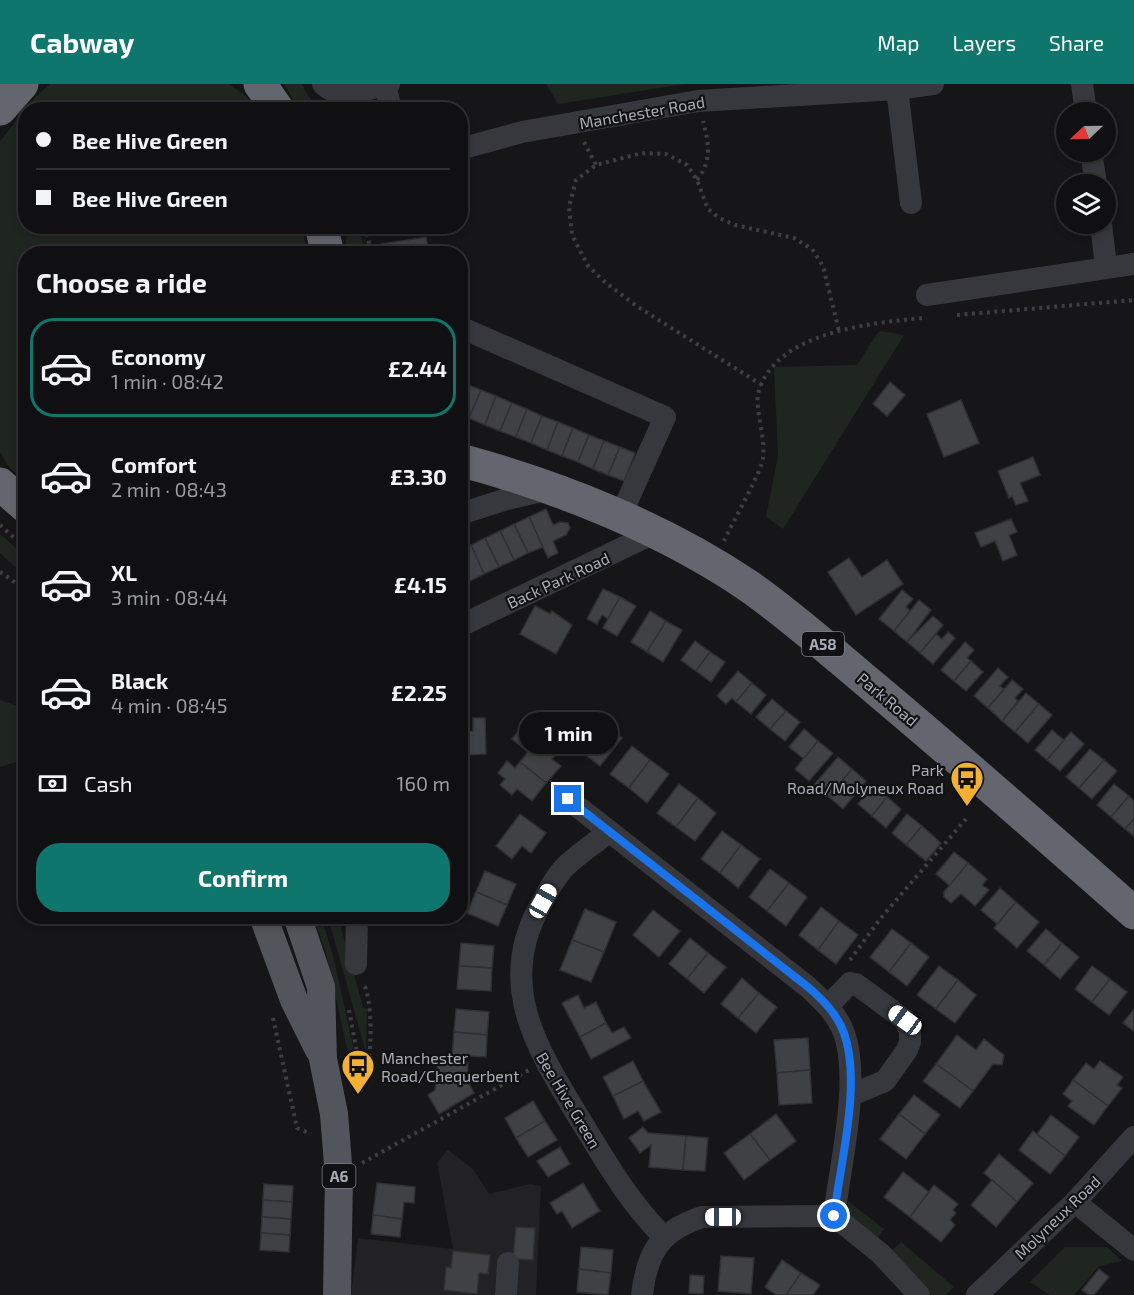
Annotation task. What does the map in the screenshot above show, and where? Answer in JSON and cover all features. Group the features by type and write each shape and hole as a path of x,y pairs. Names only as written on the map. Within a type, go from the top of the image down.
{"highway":[{"path":"0,109 22,84"},
{"path":"260,84 272,102"},
{"name":"Park Road","path":"468,462 555,488 656,532 748,587 819,641 938,740 1134,913"},
{"path":"0,484 18,500"}],"main road":[{"name":"A6","path":"266,924 294,1000 323,1059"},
{"name":"A6","path":"300,924 321,987 323,1059 339,1176 343,1292"}],"street":[{"path":"323,84 334,92 345,93 387,84 390,102"},
{"name":"Manchester Road","path":"468,147 522,132 698,101 727,91 897,89 933,84"},
{"path":"1082,84 1085,102"},
{"path":"897,89 911,203"},
{"path":"1102,234 1106,266"},
{"path":"927,295 1106,266 1134,264"},
{"path":"468,331 665,417 620,517"},
{"path":"468,511 507,499 555,488"},
{"name":"Back Park Road","path":"468,622 656,532"},
{"path":"568,799 607,833 808,987 828,1006 845,1034 851,1095 834,1216"},
{"name":"Bee Hive Green","path":"607,833 565,867 549,889 525,938 521,985 526,1015 544,1061 631,1203 663,1236"},
{"path":"356,964 357,924"},
{"path":"828,1006 850,983 856,984 905,1020 910,1030 907,1050 885,1081 851,1095"},
{"name":"Molyneux Road","path":"977,1295 1075,1202 1134,1137"},
{"path":"1075,1202 1134,1250"},
{"path":"642,1295 644,1277 651,1256 663,1236 681,1224 702,1217 834,1216 881,1254 919,1295"},
{"path":"506,1295 508,1263"}],"path":[{"path":"698,101 708,137 707,167 698,180"},
{"path":"762,385 606,284 588,266 572,235 568,207 576,180 596,165 642,153 666,154 687,165 698,180 708,209 718,218 735,225 794,238 812,249 823,266 839,331"},
{"path":"951,316 1134,300"},
{"path":"723,541 763,460 764,430 758,396 766,374 786,352 852,327 928,318"},
{"path":"0,525 18,541"},
{"path":"0,572 18,584"},
{"path":"845,968 880,919 966,819"},
{"path":"329,1090 361,1074 368,1064 370,997 356,964"},
{"path":"270,1007 297,1128 336,1144"},
{"path":"339,1176 544,1061"}],"shaded area":[{"path":"50,84 229,84 246,96 250,102 30,102"},
{"path":"284,84 302,84 314,102 295,102"},
{"path":"546,84 685,84 558,104"},
{"path":"18,118 18,234 303,234 306,246 18,246 18,475 8,466 0,452 0,142"},
{"path":"347,234 361,234 363,246 345,246"},
{"path":"879,331 904,335 783,529 766,517 778,456 774,367 857,365"},
{"path":"0,534 18,550 18,570 0,553"},
{"path":"0,700 18,706 18,761 0,767"},
{"path":"316,924 323,924 334,959 358,1069 352,1071 325,949"},
{"path":"330,924 340,924 363,1007 367,1009 366,1053"},
{"path":"448,1150 473,1169 489,1194 530,1184 541,1186 536,1295 351,1295 358,1238 453,1249 437,1162"},
{"path":"848,1201 884,1229 877,1239 847,1218"},
{"path":"901,1242 954,1287 946,1295 932,1295 890,1252"},
{"path":"1065,1247 1107,1247 1122,1261 1099,1266 1074,1295 1050,1295 1030,1282"}],"building":[{"path":"426,237 428,246 381,246 381,244"},
{"path":"890,382 905,395 887,416 873,404"},
{"path":"468,385 481,390 468,418"},
{"path":"481,390 496,396 485,425 469,418"},
{"path":"496,396 512,403 500,431 485,425"},
{"path":"961,400 979,443 944,457 927,414"},
{"path":"512,403 527,409 516,437 500,431"},
{"path":"527,409 542,416 531,443 516,437"},
{"path":"542,416 558,422 547,450 531,443"},
{"path":"558,422 573,428 562,456 547,450"},
{"path":"573,428 589,435 578,462 562,456"},
{"path":"589,435 604,441 593,469 578,462"},
{"path":"604,441 620,447 608,475 593,469"},
{"path":"620,447 635,453 624,481 608,475"},
{"path":"1033,457 1040,475 1020,483 1028,501 1016,505 1012,496 1009,498 998,471"},
{"path":"546,509 553,525 560,522 568,523 570,528 566,535 553,541 558,553 548,558 529,517"},
{"path":"529,517 543,547 528,553 514,524"},
{"path":"1011,519 1017,532 1009,535 1017,555 1003,561 995,541 981,547 975,533"},
{"path":"514,524 528,553 514,560 500,531"},
{"path":"500,531 514,560 499,567 485,538"},
{"path":"485,538 499,567 484,574 471,545"},
{"path":"471,545 484,574 470,581 468,577 468,546"},
{"path":"849,558 862,577 887,560 903,584 856,615 828,572"},
{"path":"603,589 620,597 608,619 602,615 597,624 587,619"},
{"path":"902,590 913,599 906,607 910,611 894,631 879,619"},
{"path":"620,597 636,606 617,636 603,628"},
{"path":"919,600 931,610 907,642 894,631"},
{"path":"535,606 550,614 552,611 572,625 556,654 520,634"},
{"path":"650,611 666,621 647,652 631,642"},
{"path":"933,616 943,625 920,653 907,642"},
{"path":"666,621 682,630 663,662 647,652"},
{"path":"948,632 955,638 933,664 920,653 936,634 942,639"},
{"path":"695,641 710,652 696,671 681,660"},
{"path":"965,642 974,650 967,658 971,661 954,681 941,670"},
{"path":"710,652 725,662 711,682 696,671"},
{"path":"971,661 983,672 966,691 954,681"},
{"path":"998,668 1008,677 1000,686 1004,689 988,708 974,696"},
{"path":"738,671 752,683 736,702 732,698 726,704 717,696"},
{"path":"1012,680 1023,689 1015,698 1018,701 1002,721 988,708"},
{"path":"752,683 766,695 751,714 736,702"},
{"path":"1026,693 1039,704 1015,732 1002,721"},
{"path":"772,699 786,711 770,729 756,717"},
{"path":"1039,704 1052,715 1028,743 1015,732"},
{"path":"786,711 800,722 785,741 770,729"},
{"path":"473,718 485,718 486,754 468,755 468,731 473,731"},
{"path":"528,720 547,735 542,741 556,754 552,759 561,766 546,783 520,762 528,752 512,739"},
{"path":"603,724 622,738 600,766 582,752"},
{"path":"804,729 818,741 804,759 789,747"},
{"path":"1052,730 1064,740 1047,760 1035,750"},
{"path":"1071,732 1084,744 1060,771 1047,760"},
{"path":"818,741 833,753 809,781 795,769"},
{"path":"632,746 650,760 629,788 610,774"},
{"path":"1090,749 1104,760 1079,788 1066,777"},
{"path":"838,757 852,769 829,797 814,785"},
{"path":"650,760 669,774 647,803 629,788"},
{"path":"1104,760 1117,771 1092,799 1079,788"},
{"path":"507,761 515,768 520,762 546,783 532,801 517,789 512,795 500,785 505,779 498,773"},
{"path":"852,769 866,781 843,809 829,797"},
{"path":"679,784 698,798 676,827 657,813"},
{"path":"1114,784 1129,796 1111,817 1097,805"},
{"path":"873,785 887,797 872,816 858,804"},
{"path":"1129,796 1134,801 1134,819 1125,829 1111,817"},
{"path":"887,797 901,809 886,828 872,816"},
{"path":"698,798 716,813 695,841 676,827"},
{"path":"520,814 546,833 531,853 522,846 512,859 496,846"},
{"path":"907,814 922,826 906,845 892,833"},
{"path":"1134,819 1134,836 1125,829"},
{"path":"922,826 941,843 926,861 906,845"},
{"path":"722,831 741,845 720,873 701,859"},
{"path":"741,845 760,859 738,888 720,873"},
{"path":"954,852 968,863 950,886 936,874"},
{"path":"968,863 987,879 982,885 989,890 975,906 961,894 951,903 944,897 944,892"},
{"path":"770,869 789,883 767,911 749,897"},
{"path":"485,871 516,884 507,905 476,892"},
{"path":"789,883 807,897 786,926 767,911"},
{"path":"1000,888 1016,902 997,924 981,910"},
{"path":"476,892 507,905 498,926 468,913"},
{"path":"1016,902 1039,922 1017,948 994,928"},
{"path":"821,907 839,921 818,950 799,935"},
{"path":"585,909 616,922 604,952 572,940"},
{"path":"653,910 680,931 659,957 633,935"},
{"path":"839,921 858,935 836,964 818,950"},
{"path":"892,929 911,943 889,972 870,957"},
{"path":"1046,929 1062,943 1044,965 1027,951"},
{"path":"690,938 708,953 687,979 669,964"},
{"path":"572,940 604,952 591,982 560,970"},
{"path":"461,943 494,946 492,968 459,966"},
{"path":"911,943 929,957 907,986 889,972"},
{"path":"1062,943 1079,957 1060,979 1044,965"},
{"path":"708,953 726,967 704,993 687,979"},
{"path":"459,966 492,968 491,991 457,989"},
{"path":"939,966 958,980 936,1009 917,995"},
{"path":"1092,966 1110,979 1092,1002 1075,989"},
{"path":"742,978 759,993 738,1018 721,1004"},
{"path":"1110,979 1127,992 1109,1015 1092,1002"},
{"path":"958,980 976,995 955,1023 936,1009"},
{"path":"759,993 777,1007 756,1033 738,1018"},
{"path":"578,995 584,1008 596,1002 606,1023 580,1037 562,1003"},
{"path":"456,1009 489,1012 487,1035 454,1032"},
{"path":"1134,1009 1134,1031 1123,1023"},
{"path":"606,1023 612,1033 624,1027 631,1038 591,1059 580,1037"},
{"path":"454,1032 487,1035 486,1057 452,1055"},
{"path":"957,1035 976,1050 984,1039 1004,1055 1002,1065 993,1064 973,1091 936,1064"},
{"path":"808,1038 810,1070 777,1073 774,1040"},
{"path":"438,1060 468,1063 467,1080 474,1093 439,1114 428,1095 435,1090"},
{"path":"633,1061 643,1081 613,1096 603,1077"},
{"path":"1100,1061 1123,1077 1117,1085 1122,1088 1108,1106 1073,1080 1086,1063 1094,1069"},
{"path":"936,1064 973,1091 960,1108 923,1081"},
{"path":"810,1070 812,1103 779,1105 777,1073"},
{"path":"1073,1080 1108,1106 1094,1125 1068,1106 1072,1101 1063,1094"},
{"path":"643,1081 661,1112 644,1121 638,1111 624,1119 613,1096"},
{"path":"914,1095 940,1115 925,1134 899,1114"},
{"path":"533,1101 545,1121 516,1138 505,1118"},
{"path":"776,1114 796,1141 770,1160 750,1134"},
{"path":"899,1114 925,1134 906,1159 880,1139"},
{"path":"1051,1115 1079,1137 1065,1156 1037,1134"},
{"path":"545,1121 557,1140 528,1157 516,1138"},
{"path":"643,1127 648,1133 686,1136 683,1170 649,1167 651,1145 640,1153 629,1138"},
{"path":"1033,1131 1065,1156 1050,1174 1019,1150"},
{"path":"750,1134 770,1160 744,1180 724,1153"},
{"path":"686,1136 708,1138 705,1171 683,1170"},
{"path":"560,1147 570,1164 548,1177 537,1161"},
{"path":"999,1154 1033,1183 1017,1202 984,1173"},
{"path":"903,1172 929,1192 910,1217 884,1197"},
{"path":"992,1180 1017,1202 996,1227 971,1205"},
{"path":"377,1183 415,1187 414,1203 404,1202 402,1219 373,1215"},
{"path":"583,1183 600,1211 572,1228 562,1211 557,1214 550,1203"},
{"path":"264,1184 293,1186 292,1202 263,1200"},
{"path":"934,1185 958,1204 953,1210 956,1213 950,1220 955,1225 941,1242 910,1217"},
{"path":"263,1200 292,1202 291,1219 262,1217"},
{"path":"373,1215 402,1219 400,1237 371,1234"},
{"path":"262,1217 291,1219 290,1235 261,1233"},
{"path":"516,1227 535,1228 533,1260 513,1259"},
{"path":"261,1233 290,1235 289,1252 260,1250"},
{"path":"581,1247 613,1250 611,1273 579,1269"},
{"path":"453,1251 490,1255 488,1274 479,1273 477,1294 444,1290 446,1267 451,1268"},
{"path":"721,1256 754,1258 751,1294 718,1291"},
{"path":"782,1260 801,1273 786,1295 776,1295 765,1287"},
{"path":"579,1269 611,1273 608,1295 577,1292"},
{"path":"1099,1269 1109,1277 1094,1295 1089,1295 1082,1290"},
{"path":"801,1273 820,1285 813,1295 786,1295"},
{"path":"690,1275 704,1276 703,1294 689,1293"}],"place":[{"name":"Park Road/Molyneux Road","path":"967,807"},
{"name":"Manchester Road/Chequerbent","path":"358,1095"}],"route":[{"path":"568,799 607,833 808,987 837,1018 845,1034 851,1095 834,1216"}]}
